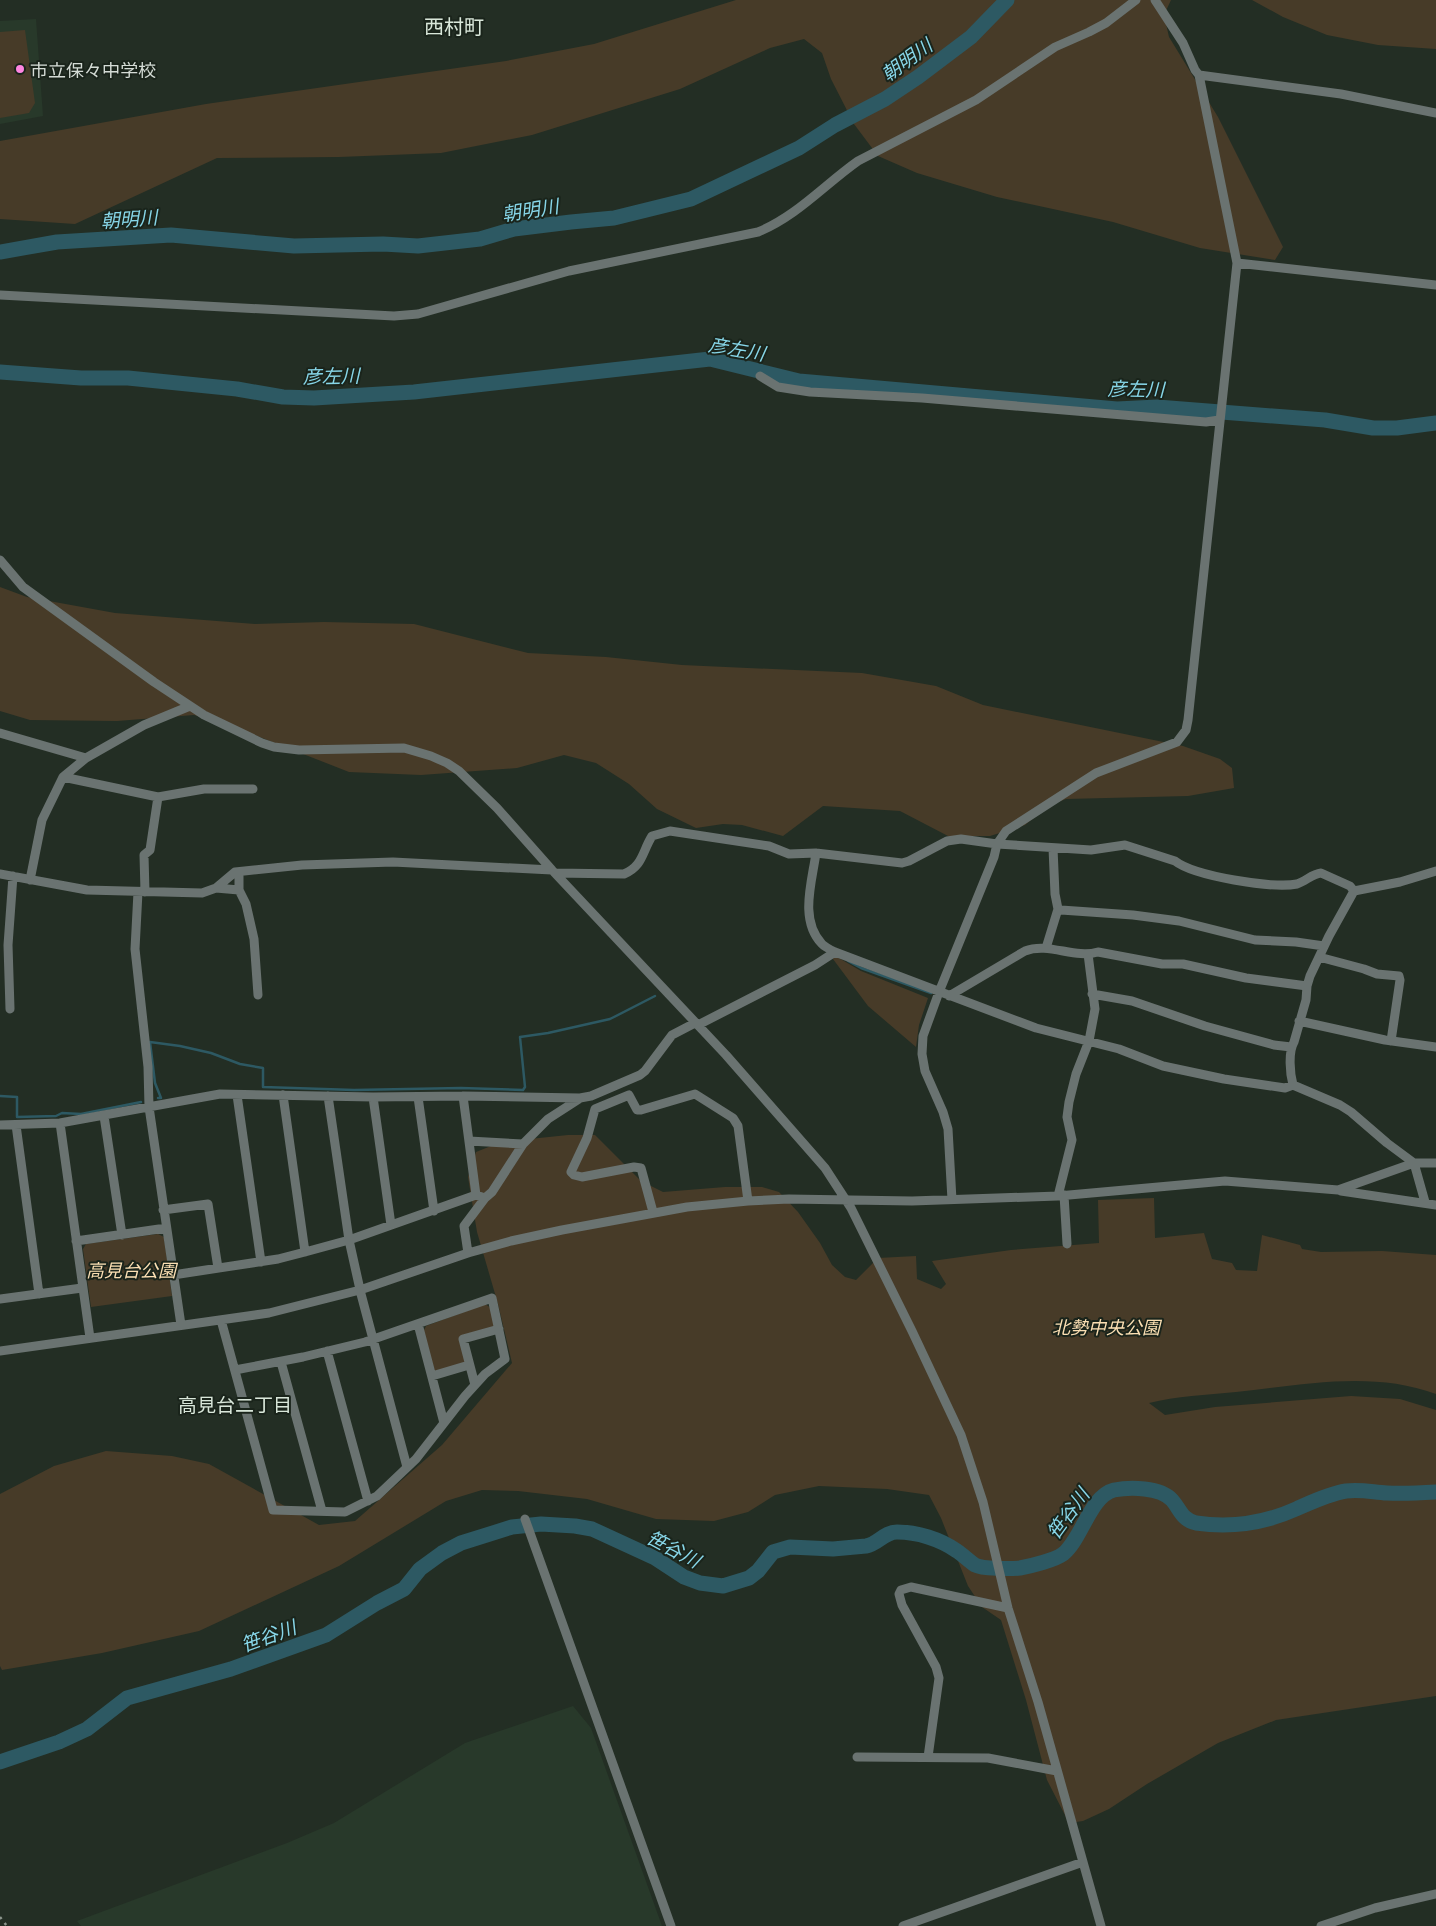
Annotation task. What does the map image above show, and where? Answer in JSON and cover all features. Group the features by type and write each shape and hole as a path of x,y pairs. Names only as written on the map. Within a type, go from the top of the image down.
{"street":[{"path":"0,295 394,316 418,314 544,276 758,232 775,225 794,213 843,171 858,161 976,100 1056,47 1106,23 1136,0"},
{"path":"952,1200 948,1129 943,1112 925,1071 922,1054 926,1027 994,857 997,844 1006,831 1096,773 1177,742 1186,730 1237,263 1199,75 1183,43 1155,0"},
{"path":"1199,75 1341,94 1436,113"},
{"path":"1237,263 1436,285"},
{"path":"760,376 778,387 810,392 922,398 1206,422 1220,419"},
{"path":"0,560 23,587 190,706 229,727 274,747 310,750 404,748 418,751 448,763 469,779 726,1055 825,1168 850,1208 912,1331 961,1435 983,1502 1008,1608 1058,1771 1101,1926"},
{"path":"30,880 42,820 63,777 86,758 144,725 190,706"},
{"path":"0,733 86,758"},
{"path":"63,777 158,797 204,789 253,789"},
{"path":"158,797 150,850 144,855 135,949 148,1067 149,1107 180,1326"},
{"path":"0,874 87,890 202,893 216,888 235,872 302,865 394,862 624,874 639,865 652,836 670,831 768,846 789,854 816,853 902,863 947,841 961,839 997,844 1091,850 1130,845 1205,873 1255,883 1297,884 1322,873 1350,886 1354,891"},
{"path":"1046,948 1058,909 1055,894 1053,848"},
{"path":"816,853 808,917 815,934 822,944 835,952 1036,1028 1119,1049 1156,1064 1224,1080 1285,1088 1293,1085 1351,1112 1414,1163 1425,1202"},
{"path":"1354,891 1400,882 1436,871"},
{"path":"239,872 239,890 246,904 254,939 258,995"},
{"path":"10,1009 8,945 13,876"},
{"path":"216,888 239,890"},
{"path":"1293,1085 1291,1077 1291,1047 1306,1000 1307,986 1324,946 1354,891"},
{"path":"1058,909 1179,921 1255,940 1296,942 1324,946"},
{"path":"949,996 1024,951 1033,948 1088,954 1098,952 1162,964 1183,964 1246,978 1307,986"},
{"path":"0,1125 60,1123 220,1094 373,1097 580,1098 591,1096 645,1071 672,1035 815,965 835,952"},
{"path":"1067,1244 1061,1196 1072,1140 1067,1117 1076,1074 1089,1041 1095,1009 1088,954"},
{"path":"1319,957 1364,968 1377,974 1399,976 1400,980 1390,1040"},
{"path":"1092,994 1132,1001 1205,1026 1274,1045 1291,1047"},
{"path":"1300,1021 1390,1040 1436,1047"},
{"path":"653,1212 643,1172 638,1167 582,1177 571,1172 587,1138 595,1109 629,1095 634,1107 637,1110 641,1110 695,1094 736,1121 748,1201"},
{"path":"237,1095 261,1262"},
{"path":"283,1095 305,1252"},
{"path":"328,1096 348,1240 408,1467"},
{"path":"463,1096 469,1141 481,1197 464,1226 468,1253"},
{"path":"373,1097 391,1225"},
{"path":"418,1097 434,1210"},
{"path":"173,1275 261,1262 305,1252 348,1240 434,1210 481,1197 492,1192 523,1144 548,1120 580,1098"},
{"path":"104,1116 122,1235"},
{"path":"60,1123 90,1338"},
{"path":"16,1125 39,1294"},
{"path":"469,1141 523,1144"},
{"path":"1338,1190 1414,1163 1436,1163"},
{"path":"0,1351 269,1313 360,1290 468,1253 537,1235 653,1212 748,1201 844,1199 952,1200 1061,1196 1225,1181 1338,1190 1436,1205"},
{"path":"164,1210 208,1204 218,1268"},
{"path":"76,1241 166,1228"},
{"path":"0,1299 82,1288"},
{"path":"221,1320 273,1510 345,1512 377,1496 416,1459 490,1369 505,1359 492,1298 373,1339 281,1362 235,1370"},
{"path":"418,1324 444,1423"},
{"path":"475,1386 462,1339 499,1329"},
{"path":"327,1351 368,1501"},
{"path":"281,1362 322,1511"},
{"path":"432,1376 469,1365"},
{"path":"525,1519 671,1926"},
{"path":"928,1758 939,1678 936,1667 902,1605 899,1594 901,1590 912,1587 987,1605 1008,1608"},
{"path":"857,1757 988,1758 1058,1771"},
{"path":"903,1926 1083,1862"},
{"path":"1321,1926 1375,1908 1436,1894"}],"shaded area":[{"name":"市立保々中学校","path":"36,19 43,116 0,124 0,21"},
{"path":"573,1706 591,1728 662,1926 81,1926 77,1921 287,1843 334,1823 465,1743"}],"green space":[{"path":"736,0 1171,0 1164,15 1169,37 1218,117 1283,247 1275,260 1200,248 1113,222 997,197 917,173 878,156 854,124 831,79 822,53 804,39 770,48 680,89 532,135 441,153 339,157 217,158 75,224 0,219 0,141 206,104 506,61 594,44"},
{"path":"1252,0 1436,0 1436,49 1378,45 1327,35 1283,17"},
{"name":"市立保々中学校","path":"25,30 35,103 29,113 0,118 0,32"},
{"path":"0,587 27,597 115,613 255,624 324,622 414,624 528,653 606,657 682,665 862,673 936,686 983,705 1183,746 1220,759 1232,768 1234,788 1188,796 1066,799 1048,806 1025,825 990,836 948,836 900,811 823,806 783,836 742,825 723,824 696,828 657,809 629,784 596,763 564,755 517,768 421,775 349,772 232,726 194,715 117,721 30,720 0,711"},
{"path":"832,954 861,971 928,998 919,1025 916,1047 868,1006 830,955"},
{"name":"北勢中央公園","path":"568,1135 595,1135 641,1181 663,1192 725,1187 762,1187 779,1192 798,1212 820,1243 832,1265 845,1277 856,1280 878,1258 916,1256 917,1279 941,1289 946,1284 932,1261 1011,1250 1099,1243 1098,1200 1154,1198 1155,1238 1204,1233 1212,1259 1232,1263 1236,1270 1257,1271 1262,1235 1300,1245 1302,1249 1321,1252 1382,1251 1436,1255 1436,1394 1412,1387 1387,1383 1337,1381 1181,1397 1149,1403 1165,1415 1215,1407 1351,1396 1400,1399 1436,1410 1436,1696 1276,1720 1218,1743 1147,1784 1109,1809 1083,1821 1069,1823 1047,1780 1026,1700 1001,1620 982,1607 968,1586 941,1518 929,1495 887,1489 819,1486 775,1495 748,1512 714,1521 656,1519 587,1499 518,1491 482,1490 446,1501 339,1566 199,1631 102,1653 2,1670 0,1666 0,1494 54,1466 106,1451 172,1456 209,1464 319,1525 355,1521 442,1445 512,1363 498,1304 477,1232 468,1177 476,1152 501,1142"},
{"name":"高見台公園","path":"158,1234 164,1237 172,1296 91,1307 83,1249 86,1244"},
{"path":"485,1304 491,1308 495,1327 460,1337 466,1362 435,1372 423,1332 426,1326"}],"waterway":[{"name":"朝明川","path":"0,252 57,242 171,235 294,246 383,244 418,246 480,239 514,229 614,218 691,199 799,148 835,125 885,99 971,37 1007,0"},
{"name":"彦左川","path":"0,372 81,378 128,378 237,389 283,397 314,398 414,392 710,359 799,381 1117,409 1157,407 1325,420 1373,428 1397,428 1436,423"},
{"path":"848,961 861,968 931,993"},
{"path":"158,1098 161,1098 155,1083 150,1042 211,1053 240,1064 263,1068 263,1087 354,1090 461,1088 523,1090 525,1087 520,1037 548,1033 610,1019 655,996"},
{"path":"0,1096 17,1097 17,1117 56,1116 62,1113 81,1114 141,1102"},
{"name":"笹谷川","path":"0,1762 59,1742 87,1729 127,1698 231,1669 326,1635 377,1603 404,1589 420,1569 442,1553 461,1543 512,1527 541,1524 592,1529 655,1558 684,1577 700,1583 723,1586 749,1578 758,1571 773,1552 790,1547 833,1549 866,1546 888,1534 897,1532 912,1533 936,1540 950,1547 975,1565 1011,1569 1030,1566 1049,1561 1063,1554 1076,1539 1099,1500 1106,1494 1121,1489 1153,1490 1172,1500 1184,1517 1191,1522 1222,1525 1272,1518 1339,1492 1361,1490 1387,1493 1436,1492"}],"railway":[{"path":"0,1917 7,1926"}],"place":[{"name":"市立保々中学校","path":"20,69"}],"district":[{"name":"西村町","path":"454,25"},
{"name":"高見台二丁目","path":"235,1404"}]}
